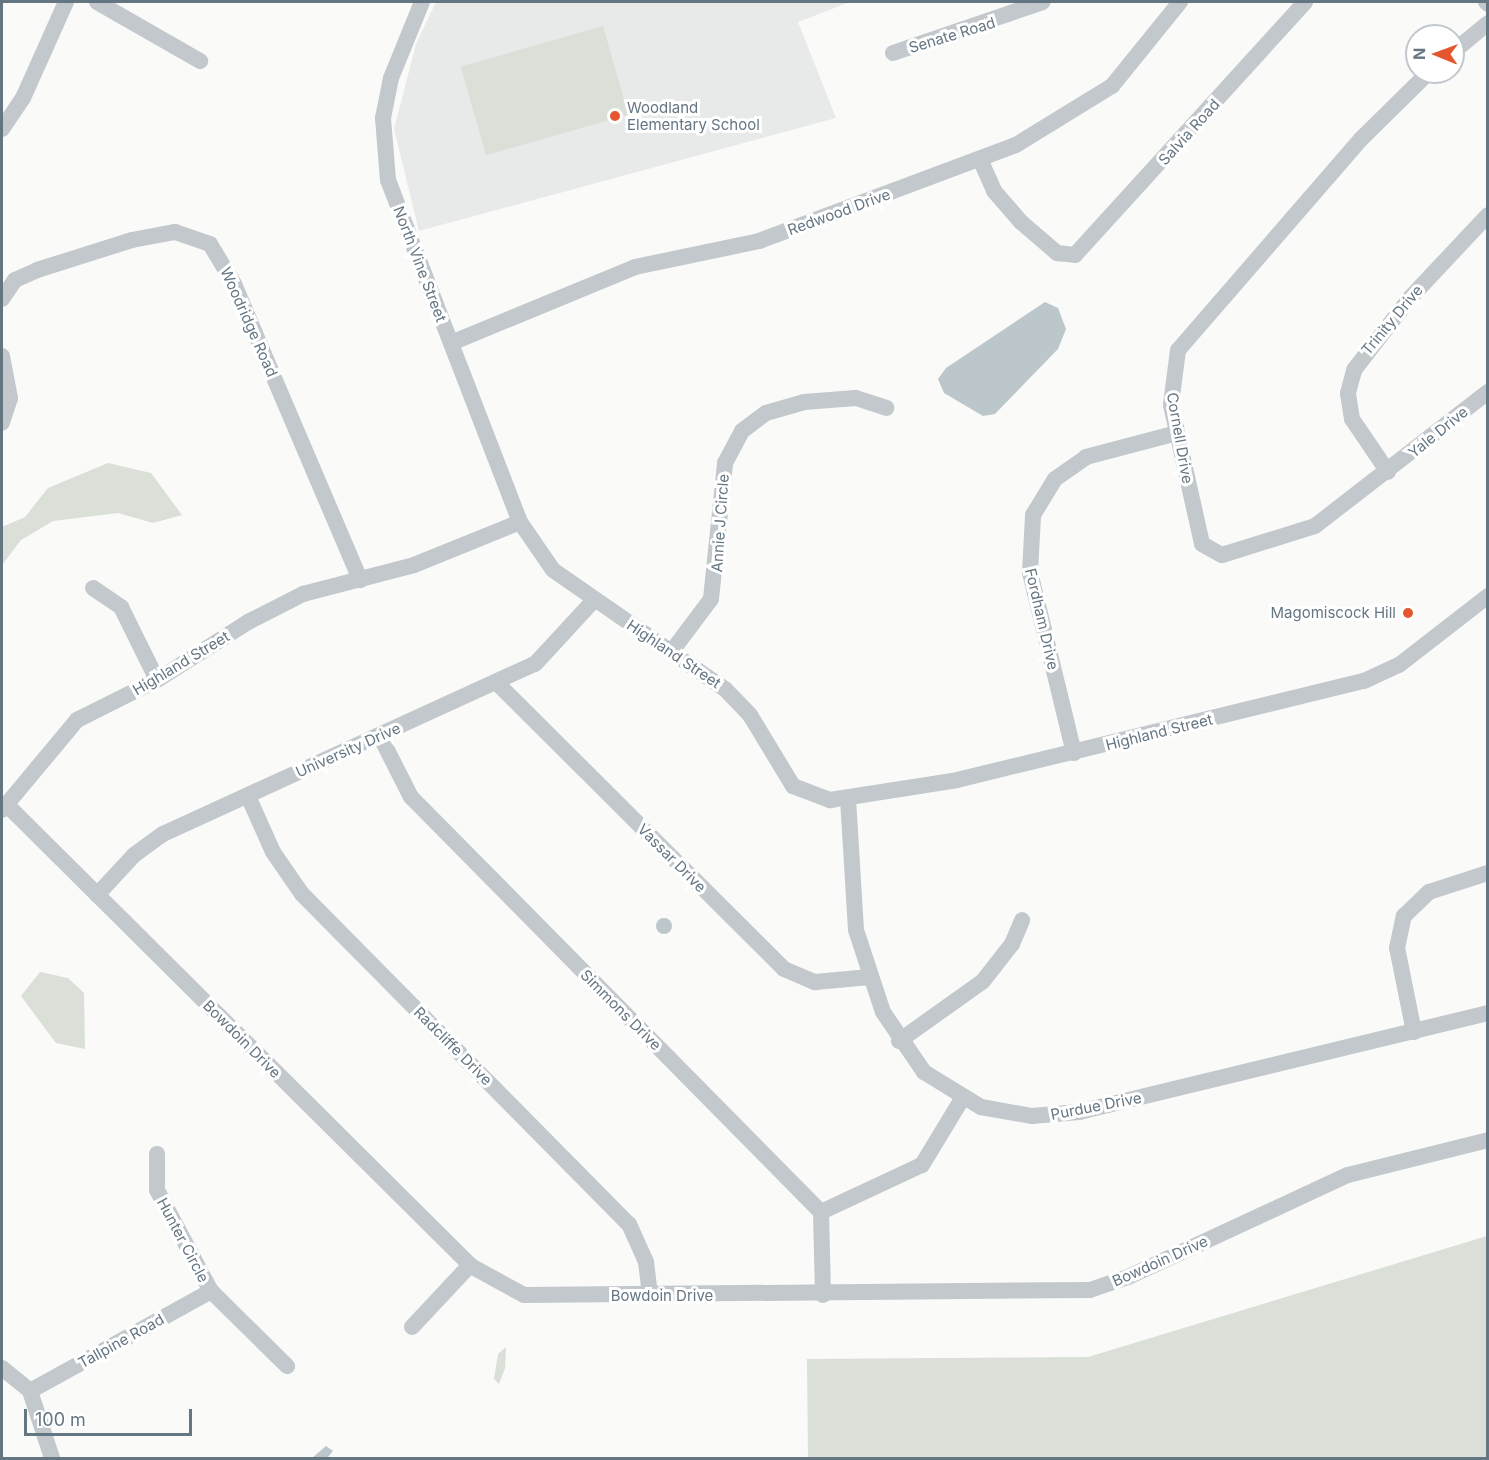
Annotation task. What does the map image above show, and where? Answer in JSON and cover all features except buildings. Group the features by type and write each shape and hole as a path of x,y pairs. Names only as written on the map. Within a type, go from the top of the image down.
{"street":[{"path":"2,129 23,98 66,2"},
{"path":"97,2 200,61"},
{"name":"North Vine Street","path":"422,2 391,78 381,133 394,199 520,522"},
{"name":"Senate Road","path":"893,52 1043,2"},
{"name":"Redwood Drive","path":"451,344 635,267 759,241 1029,139 1090,104 1140,57 1180,2"},
{"name":"Salvia Road","path":"980,159 994,191 1021,222 1043,244 1068,257 1088,247 1305,2"},
{"path":"1465,42 1488,23"},
{"name":"Cornell Drive","path":"1388,472 1304,532 1214,555 1200,537 1177,433 1171,376 1187,336 1361,139 1418,84"},
{"name":"Trinity Drive","path":"1388,472 1352,419 1348,393 1354,370 1410,298 1488,215"},
{"name":"Woodridge Road","path":"2,299 27,274 132,240 176,232 210,244 234,284 360,580"},
{"path":"2,356 10,398 2,423"},
{"name":"Yale Drive","path":"1388,472 1488,392"},
{"name":"Annie J Circle","path":"672,651 711,599 725,463 742,430 766,413 804,402 856,398 885,408"},
{"name":"Fordham Drive","path":"1074,753 1030,573 1033,515 1055,479 1086,457 1177,433"},
{"name":"Highland Street","path":"4,807 68,727 157,680 278,606 360,580 520,522 544,562 594,600 672,651 746,710 793,786 816,798 848,800 1074,753 1370,679 1399,665 1488,596"},
{"path":"93,588 121,607 157,680"},
{"name":"University Drive","path":"97,895 155,838 497,683 542,659 594,600"},
{"name":"Vassar Drive","path":"497,683 784,969 823,983 870,977"},
{"name":"Simmons Drive","path":"380,736 411,797 821,1212"},
{"name":"Radcliffe Drive","path":"248,796 273,852 302,894 629,1224 644,1254 650,1296"},
{"name":"Purdue Drive","path":"848,800 853,909 870,977 898,1041 924,1072 962,1099 1017,1115 1068,1114 1488,1013"},
{"name":"Bowdoin Drive","path":"4,807 97,895 470,1265 524,1295 823,1295 1096,1289 1348,1175 1488,1140"},
{"path":"1414,1032 1397,948 1404,916 1429,892 1488,873"},
{"path":"898,1041 982,981 1012,945 1022,920"},
{"path":"823,1295 821,1212 922,1165 944,1136 962,1099"},
{"name":"Hunter Circle","path":"157,1154 157,1190 211,1291 286,1366"},
{"path":"412,1328 470,1265"},
{"name":"Tallpine Road","path":"30,1391 211,1291"},
{"path":"2,1368 30,1391 52,1458"}],"shaded area":[{"name":"Woodland Elementary School","path":"436,2 850,2 798,22 836,118 419,231 394,129 416,44"},
{"path":"603,26 628,114 486,155 461,67"},
{"path":"1045,302 1058,308 1066,329 1058,349 995,414 983,416 944,393 938,379 946,368"},
{"path":"108,463 151,473 182,515 153,523 118,513 53,521 21,540 2,565 2,527 25,517 48,488"},
{"path":"664,918 672,926 664,934 656,926"},
{"path":"40,972 68,978 84,993 85,1049 56,1043 21,996"},
{"path":"1487,1236 1487,1458 808,1458 807,1359 1088,1357"},
{"path":"506,1347 505,1368 499,1384 494,1379 498,1354"},
{"path":"326,1446 333,1451 328,1457 312,1458"}],"place":[{"name":"Woodland Elementary School","path":"615,116"},
{"name":"Magomiscock Hill","path":"1408,613"}]}
